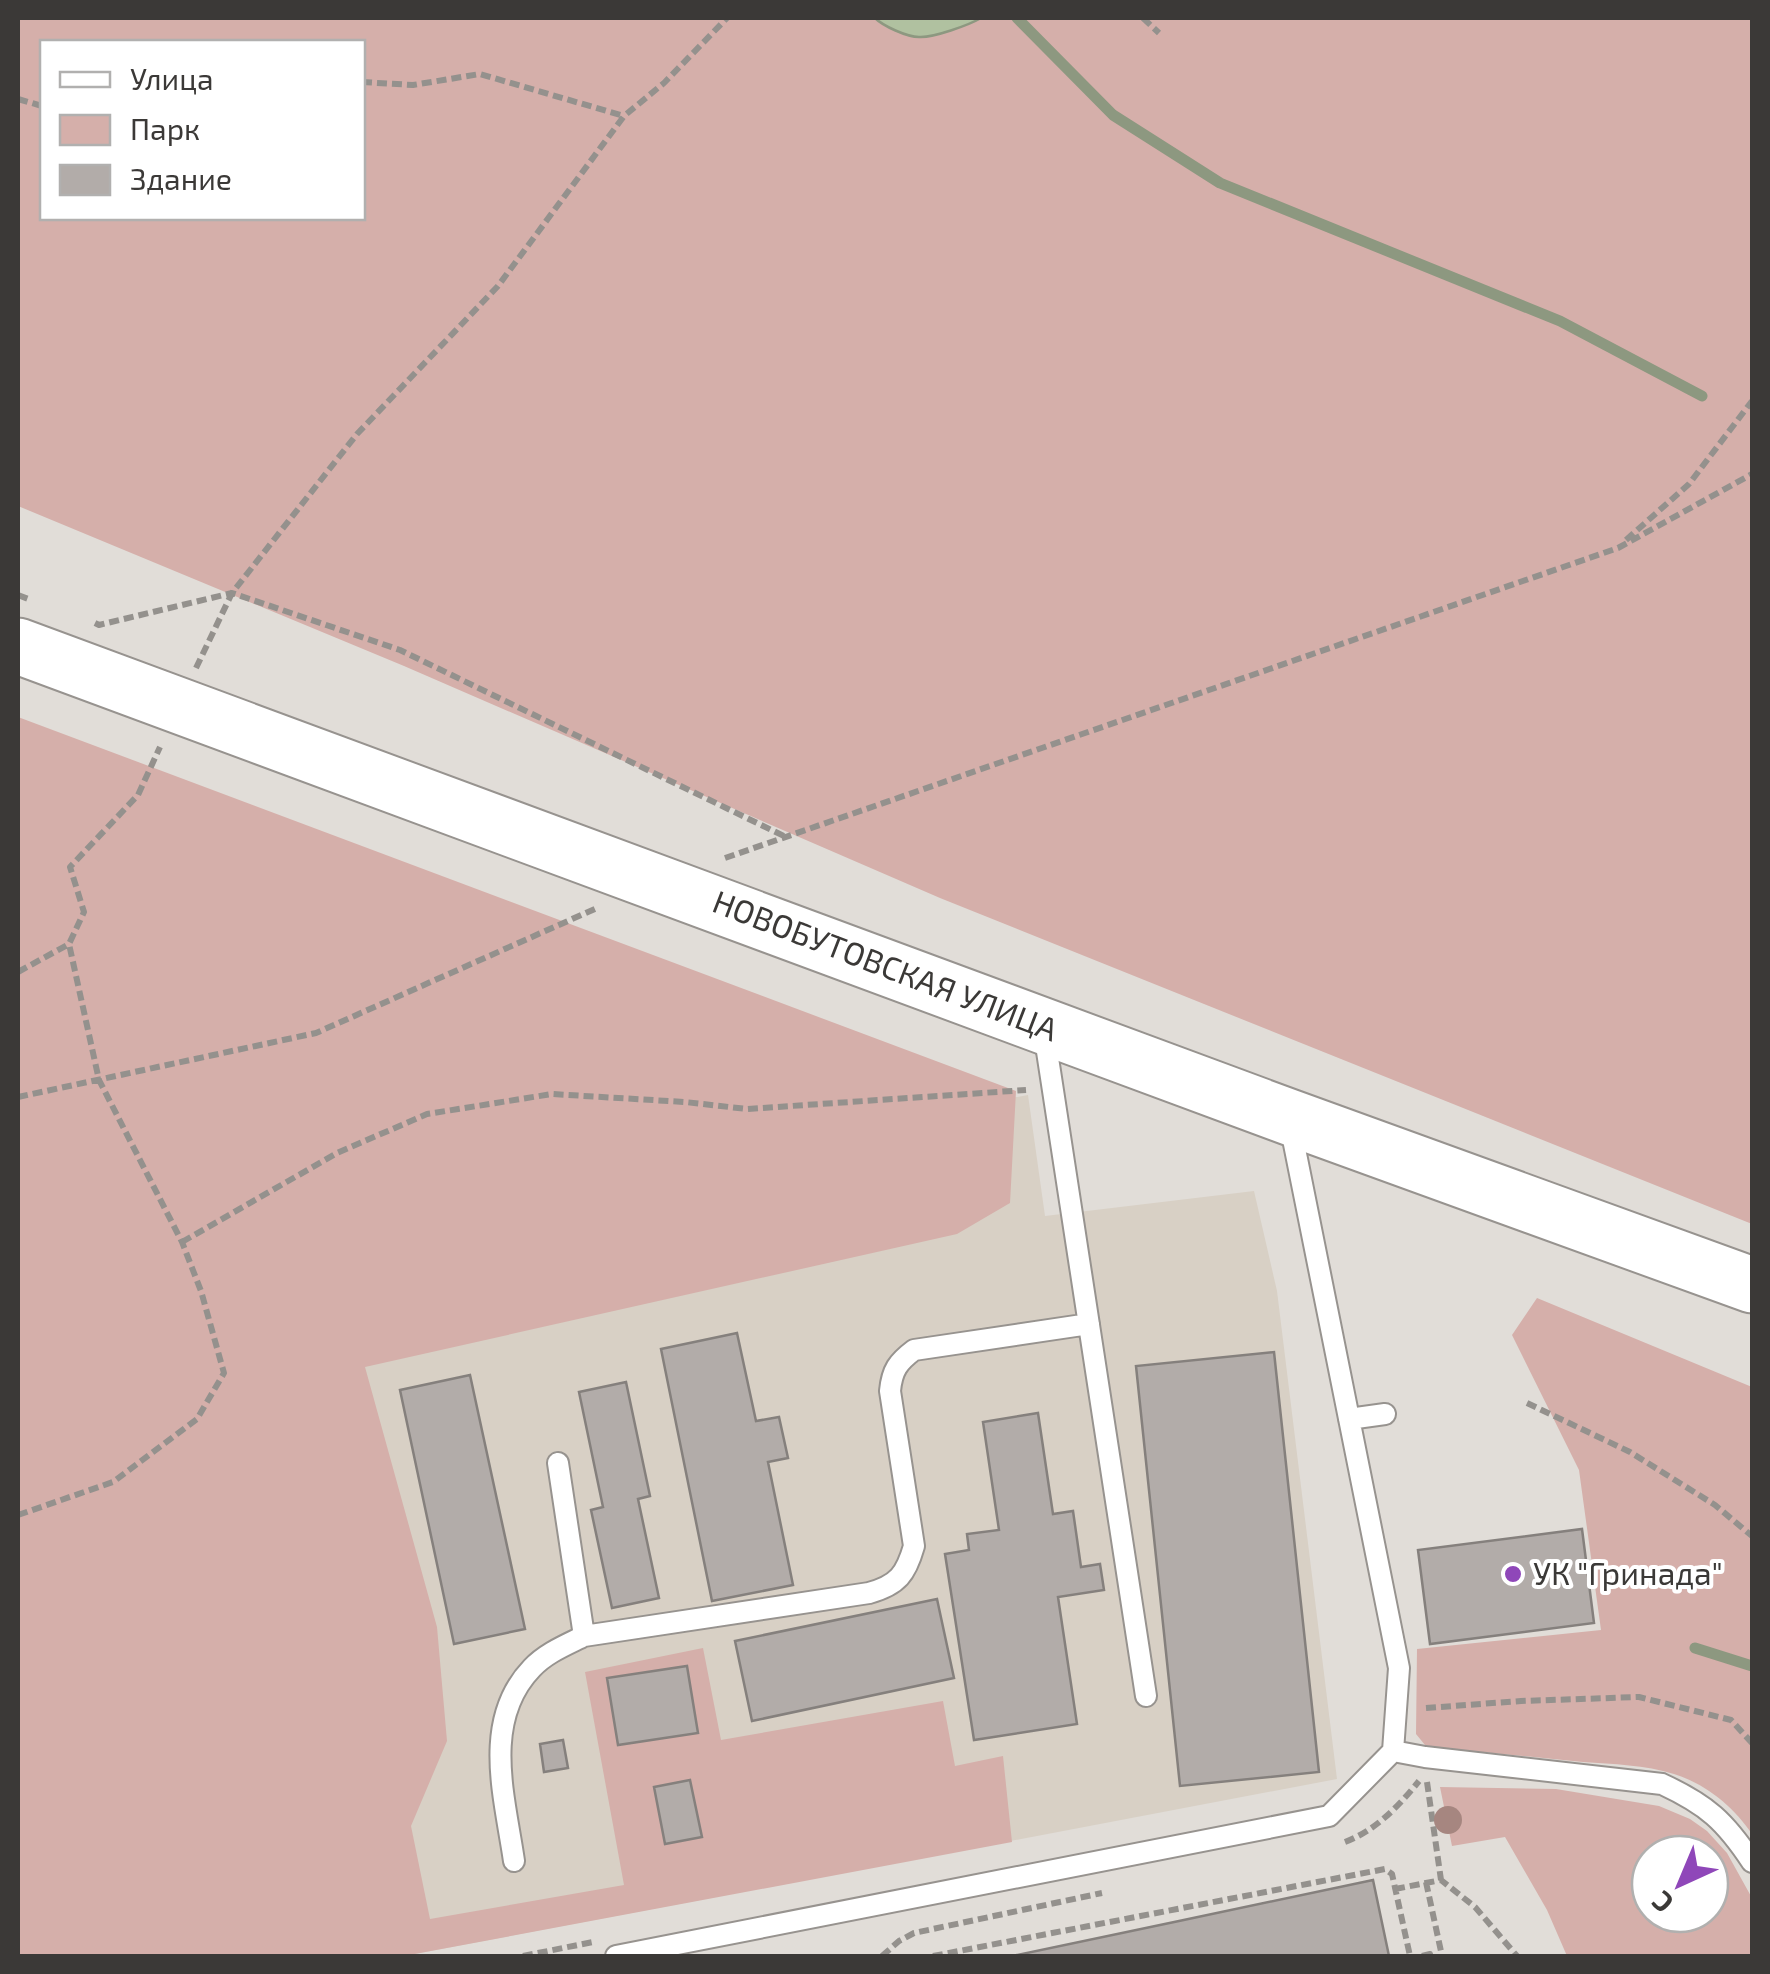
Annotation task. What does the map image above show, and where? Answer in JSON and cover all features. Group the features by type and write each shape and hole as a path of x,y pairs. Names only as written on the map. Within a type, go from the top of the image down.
{"street":[{"name":"НОВОБУТОВСКАЯ УЛИЦА","path":"26,623 179,705 1752,1285"}],"lane":[{"path":"1043,1026 1146,1696"},
{"path":"616,1956 701,1948 1329,1816 1393,1751 1399,1668 1289,1117"},
{"path":"514,1861 499,1758 502,1722 517,1688 532,1668 554,1650 584,1636 886,1588 908,1567 914,1546 890,1391 891,1375 898,1362 914,1350 1089,1324"},
{"path":"1349,1419 1385,1414"},
{"path":"558,1463 584,1636"},
{"path":"1393,1751 1662,1784 1692,1798 1719,1818 1752,1862"}],"path":[{"path":"18,972 69,944 84,912 70,867 138,795 232,593 357,434 498,286 624,116 664,83 727,18"},
{"path":"1144,18 1159,33"},
{"path":"365,82 413,84 480,74 624,116"},
{"path":"1618,548 1689,484 1752,401"},
{"path":"83,619 99,625 232,593 400,650 787,837 1618,548 1752,474"},
{"path":"18,595 26,623"},
{"path":"18,1098 316,1034 658,881"},
{"path":"18,1516 113,1482 197,1420 224,1373 201,1291 182,1242 98,1080 69,944"},
{"path":"182,1242 337,1153 427,1114 552,1094 747,1109 1052,1088"},
{"path":"1527,1403 1630,1452 1714,1505 1752,1536"},
{"path":"1426,1708 1640,1698 1731,1720 1752,1743"},
{"path":"1425,1757 1441,1880 1475,1907 1517,1956"},
{"path":"933,1956 1380,1870 1390,1872 1410,1956"},
{"path":"1395,1889 1441,1880"},
{"path":"1426,1882 1442,1956"},
{"path":"1422,1956 1430,1956"}],"shaded area":[{"path":"875,18 981,18 919,37 896,31"},
{"path":"1028,1095 1045,1216 1254,1191 1277,1291 1337,1779 404,1956 307,1270 872,1124"}],"green space":[{"path":"18,18 1752,18 1752,1224 940,898 404,666 18,506"},
{"path":"18,717 1016,1091 1010,1203 957,1234 365,1367 437,1627 447,1741 411,1826 430,1919 624,1885 585,1672 703,1648 721,1740 943,1701 955,1766 1003,1756 1012,1842 404,1956 18,1956"},
{"path":"1537,1298 1752,1387 1752,1834 1718,1798 1674,1774 1629,1765 1437,1748 1425,1745 1416,1734 1417,1649 1601,1630 1579,1470 1512,1335"},
{"path":"1440,1787 1556,1789 1659,1806 1690,1819 1710,1834 1630,1834 1630,1934 1730,1934 1730,1858 1752,1898 1752,1956 1567,1956 1547,1910 1505,1837 1452,1846"}],"building":[{"path":"737,1333 756,1421 779,1417 788,1458 768,1462 793,1585 712,1601 661,1349"},
{"path":"1274,1352 1319,1772 1180,1786 1136,1366"},
{"path":"470,1375 525,1629 454,1644 400,1390"},
{"path":"626,1382 650,1496 638,1499 659,1598 612,1608 591,1510 603,1507 579,1392"},
{"path":"1038,1413 1053,1514 1073,1511 1081,1567 1100,1564 1104,1590 1058,1597 1077,1724 974,1740 945,1554 969,1550 967,1534 999,1530 983,1422"},
{"path":"1582,1529 1594,1623 1430,1644 1418,1550"},
{"path":"937,1599 954,1678 752,1721 735,1641"},
{"path":"687,1666 698,1733 618,1745 607,1678"},
{"path":"563,1740 568,1768 544,1772 540,1744"},
{"path":"690,1780 702,1837 665,1844 654,1787"},
{"path":"1373,1880 1389,1956 1012,1956 1179,1921"}],"waterway":[{"path":"1017,18 1113,115 1220,183 1560,321 1702,396"},
{"path":"1695,1648 1752,1666"}],"place":[{"name":"УК \"Гринада\"","path":"1513,1574"}]}
